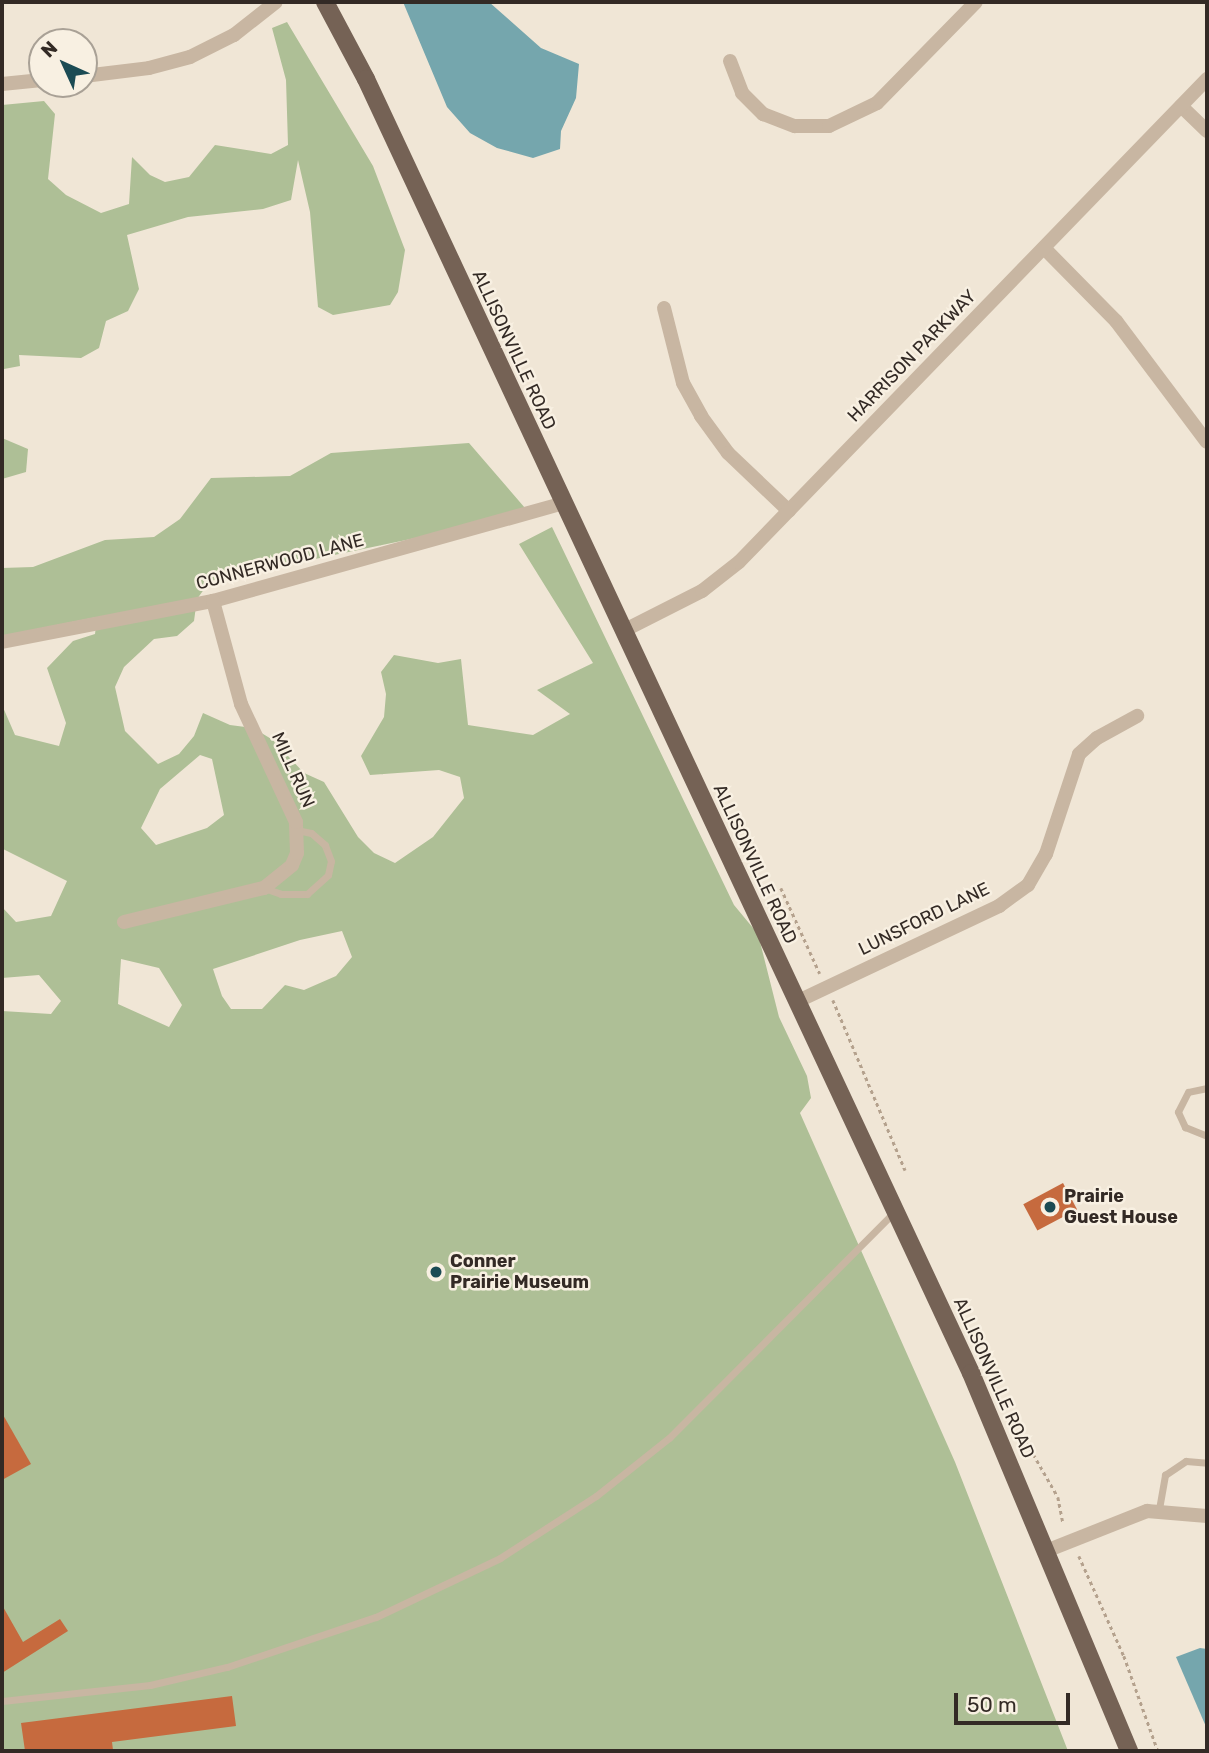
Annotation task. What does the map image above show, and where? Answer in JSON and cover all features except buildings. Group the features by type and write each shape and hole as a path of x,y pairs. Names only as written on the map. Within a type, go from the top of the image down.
{"main road":[{"name":"ALLISONVILLE ROAD","path":"325,2 366,79 971,1373 1129,1751"}],"street":[{"path":"98,74 149,68 190,57 234,35 276,2"},
{"path":"730,61 742,93 763,114 795,126 830,125 877,103 976,2"},
{"name":"HARRISON PARKWAY","path":"623,631 715,583 789,511 1207,79"},
{"path":"2,83 28,81"},
{"path":"1181,106 1207,131"},
{"path":"1044,248 1116,321 1207,442"},
{"path":"664,308 683,383 701,416 728,453 789,511"},
{"name":"CONNERWOOD LANE","path":"2,642 213,601 563,503"},
{"name":"MILL RUN","path":"124,922 264,888 292,865 297,830 241,704 213,601"},
{"name":"LUNSFORD LANE","path":"796,1002 999,906 1028,885 1046,854 1079,754 1097,738 1137,716"},
{"path":"1046,1551 1119,1519 1159,1509 1207,1516"}],"lane":[{"path":"264,888 281,894 307,894 328,875 331,861 325,845 311,833 297,830"},
{"path":"1207,1088 1188,1092 1178,1112 1185,1127 1207,1136"},
{"path":"2,1701 150,1685 227,1667 376,1617 500,1558 596,1496 668,1438 894,1212"},
{"path":"1159,1509 1159,1491 1172,1468 1186,1461 1207,1463"}],"path":[{"path":"781,888 820,974"},
{"path":"833,1000 905,1170"},
{"path":"1023,1436 1058,1497 1063,1522"},
{"path":"1079,1556 1124,1656 1158,1751"}],"green space":[{"path":"287,22 373,166 405,250 398,292 390,305 333,315 318,307 310,212 298,160 291,200 263,209 188,217 127,235 139,289 128,311 106,321 99,348 81,358 19,355 20,366 4,369 2,105 44,101 55,114 48,179 66,195 101,213 129,204 132,157 150,175 165,182 189,177 215,145 271,154 288,145 286,80 272,28"},
{"path":"2,438 28,449 26,472 2,479"},
{"name":"Conner Prairie Museum","path":"469,443 525,508 430,535 210,581 197,599 194,621 177,636 154,639 124,667 115,687 125,731 158,764 179,754 194,736 203,713 230,725 253,728 273,740 304,773 324,782 358,837 374,853 395,863 433,837 464,798 460,777 439,770 370,775 361,756 384,717 386,694 381,672 394,655 438,663 461,659 468,725 533,735 570,714 537,690 593,663 519,544 552,527 734,905 758,934 779,1017 807,1076 811,1098 800,1113 955,1462 1068,1751 2,1751 2,1011 51,1014 61,1001 39,975 2,978 2,907 16,922 51,916 67,881 3,849 2,857 2,705 15,735 59,746 66,723 47,668 73,641 95,634 97,617 2,636 2,568 33,567 105,540 154,537 180,519 211,478 290,476 331,453","holes":["200,755 212,759 224,815 207,828 156,845 141,828 160,789","342,931 352,957 336,976 304,990 285,985 262,1009 231,1009 222,996 213,969 300,940","121,959 159,968 182,1005 169,1027 118,1004"]}],"water":[{"path":"403,2 489,2 541,48 579,64 576,98 561,131 560,149 533,158 497,148 470,133 447,107"},
{"path":"1200,1648 1207,1649 1207,1729 1176,1657"}],"place":[{"name":"Prairie Guest House","path":"1050,1207"},
{"name":"Conner Prairie Museum","path":"436,1272"}]}
